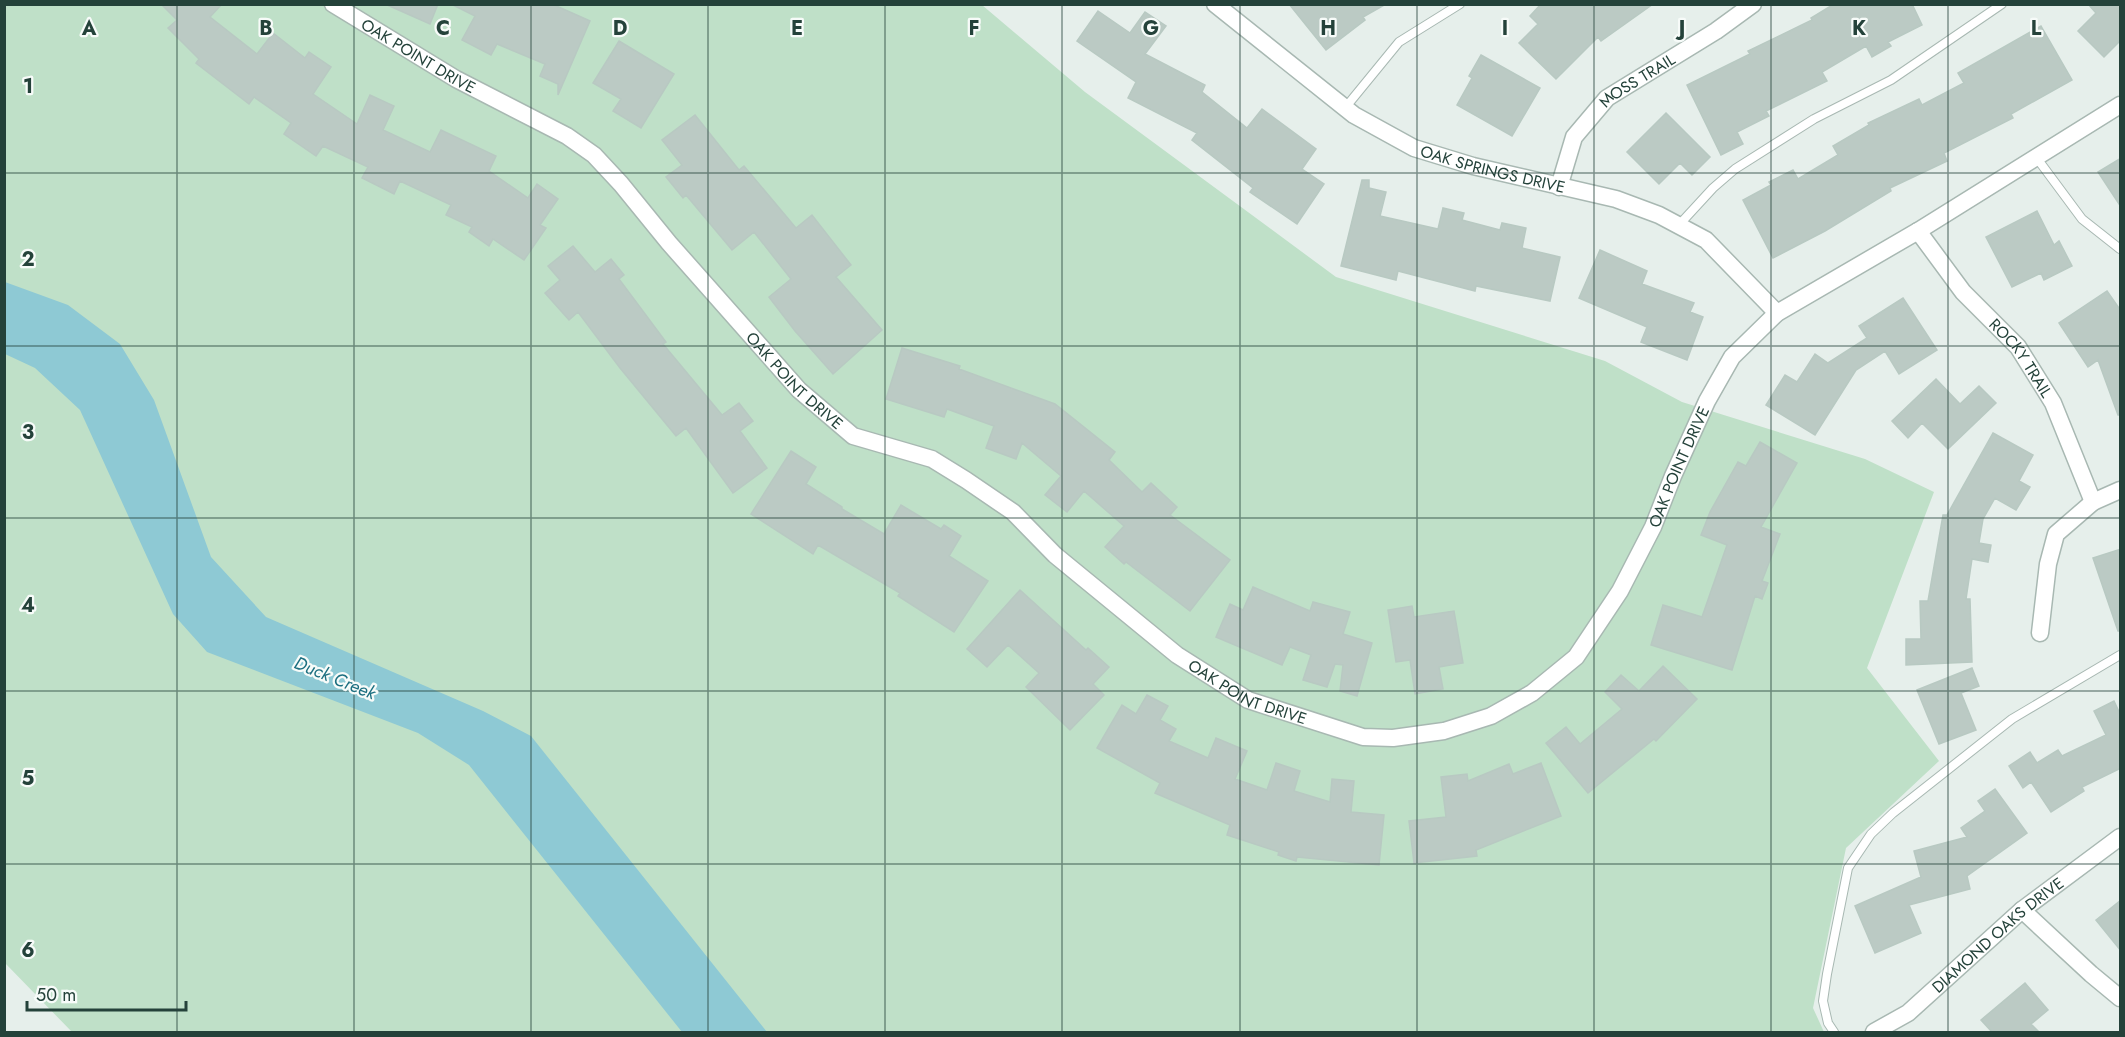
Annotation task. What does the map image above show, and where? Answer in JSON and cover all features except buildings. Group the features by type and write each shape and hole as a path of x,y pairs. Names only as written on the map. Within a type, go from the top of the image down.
{"street":[{"name":"OAK POINT DRIVE","path":"333,4 456,79 567,136 594,155 800,390 853,436 932,459 966,480 1012,512 1055,555 1177,656 1248,700 1363,737 1393,738 1444,731 1491,716 1532,693 1576,657 1620,591 1653,527 1707,401 1732,357 1777,314 1918,231 2121,105"},
{"name":"MOSS TRAIL","path":"1559,187 1574,137 1607,98 1716,31 1753,4"},
{"name":"OAK SPRINGS DRIVE","path":"1223,7 1345,108 1414,148 1473,166 1616,199 1659,215 1706,240 1777,314"},
{"name":"ROCKY TRAIL","path":"1918,231 1963,292 2018,346 2053,404 2094,501"},
{"path":"2040,633 2048,564 2056,534 2094,501 2121,490"},
{"name":"DIAMOND OAKS DRIVE","path":"1874,1032 1908,1012 2022,910 2121,837"},
{"path":"2022,910 2091,974 2121,998"}],"lane":[{"path":"1345,108 1399,42 1460,4"},
{"path":"1678,226 1713,188 1735,169 1814,119 1891,80 2002,4"},
{"path":"2036,157 2082,219 2121,249"},
{"path":"1834,1032 1828,1023 1824,1001 1827,974 1848,868 1871,834 1893,813 2012,719 2121,655"}],"green space":[{"path":"5,5 982,5 1085,92 1336,277 1605,361 1682,402 1865,459 1934,492 1867,668 1939,761 1846,848 1813,1008 1824,1032 72,1032 5,963"}],"water":[{"name":"Duck Creek","path":"5,282 68,305 120,344 154,400 211,557 266,617 483,711 531,736 767,1032 682,1032 469,765 418,733 207,652 173,614 80,410 35,368 5,354"}]}
